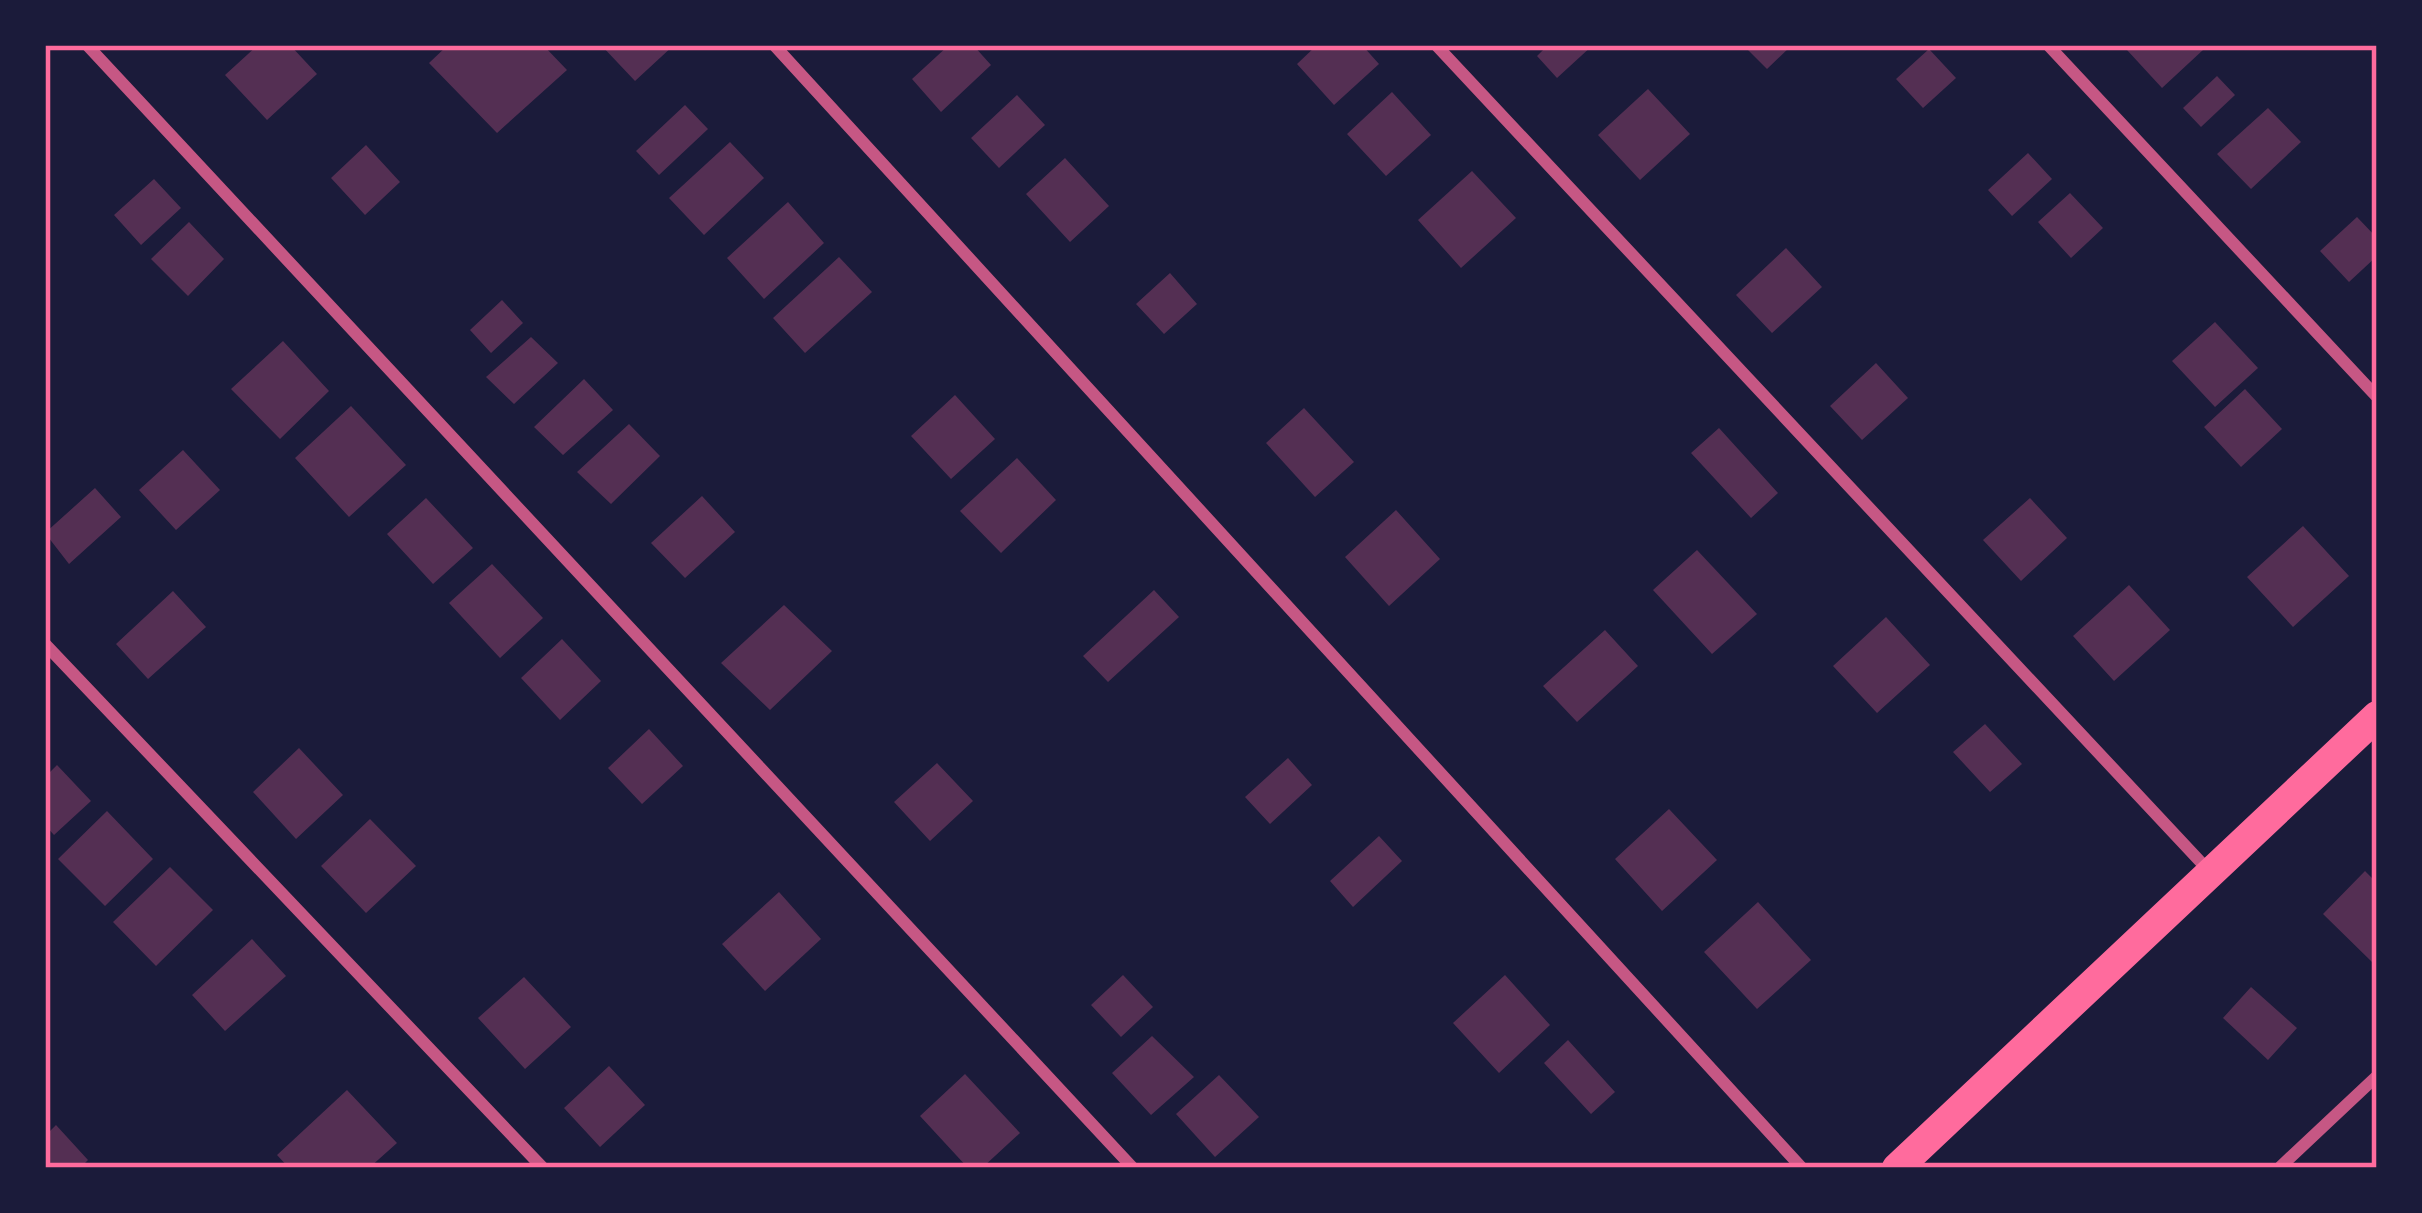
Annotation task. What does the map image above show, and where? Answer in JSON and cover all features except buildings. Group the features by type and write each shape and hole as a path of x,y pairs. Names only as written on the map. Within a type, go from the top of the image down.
{"main road":[{"path":"1897,1168 2377,716"}],"street":[{"path":"87,45 1133,1168"},
{"path":"774,45 1802,1168"},
{"path":"1436,45 2211,873"},
{"path":"2048,45 2377,397"},
{"path":"45,644 543,1168"},
{"path":"2279,1168 2377,1076"}]}
